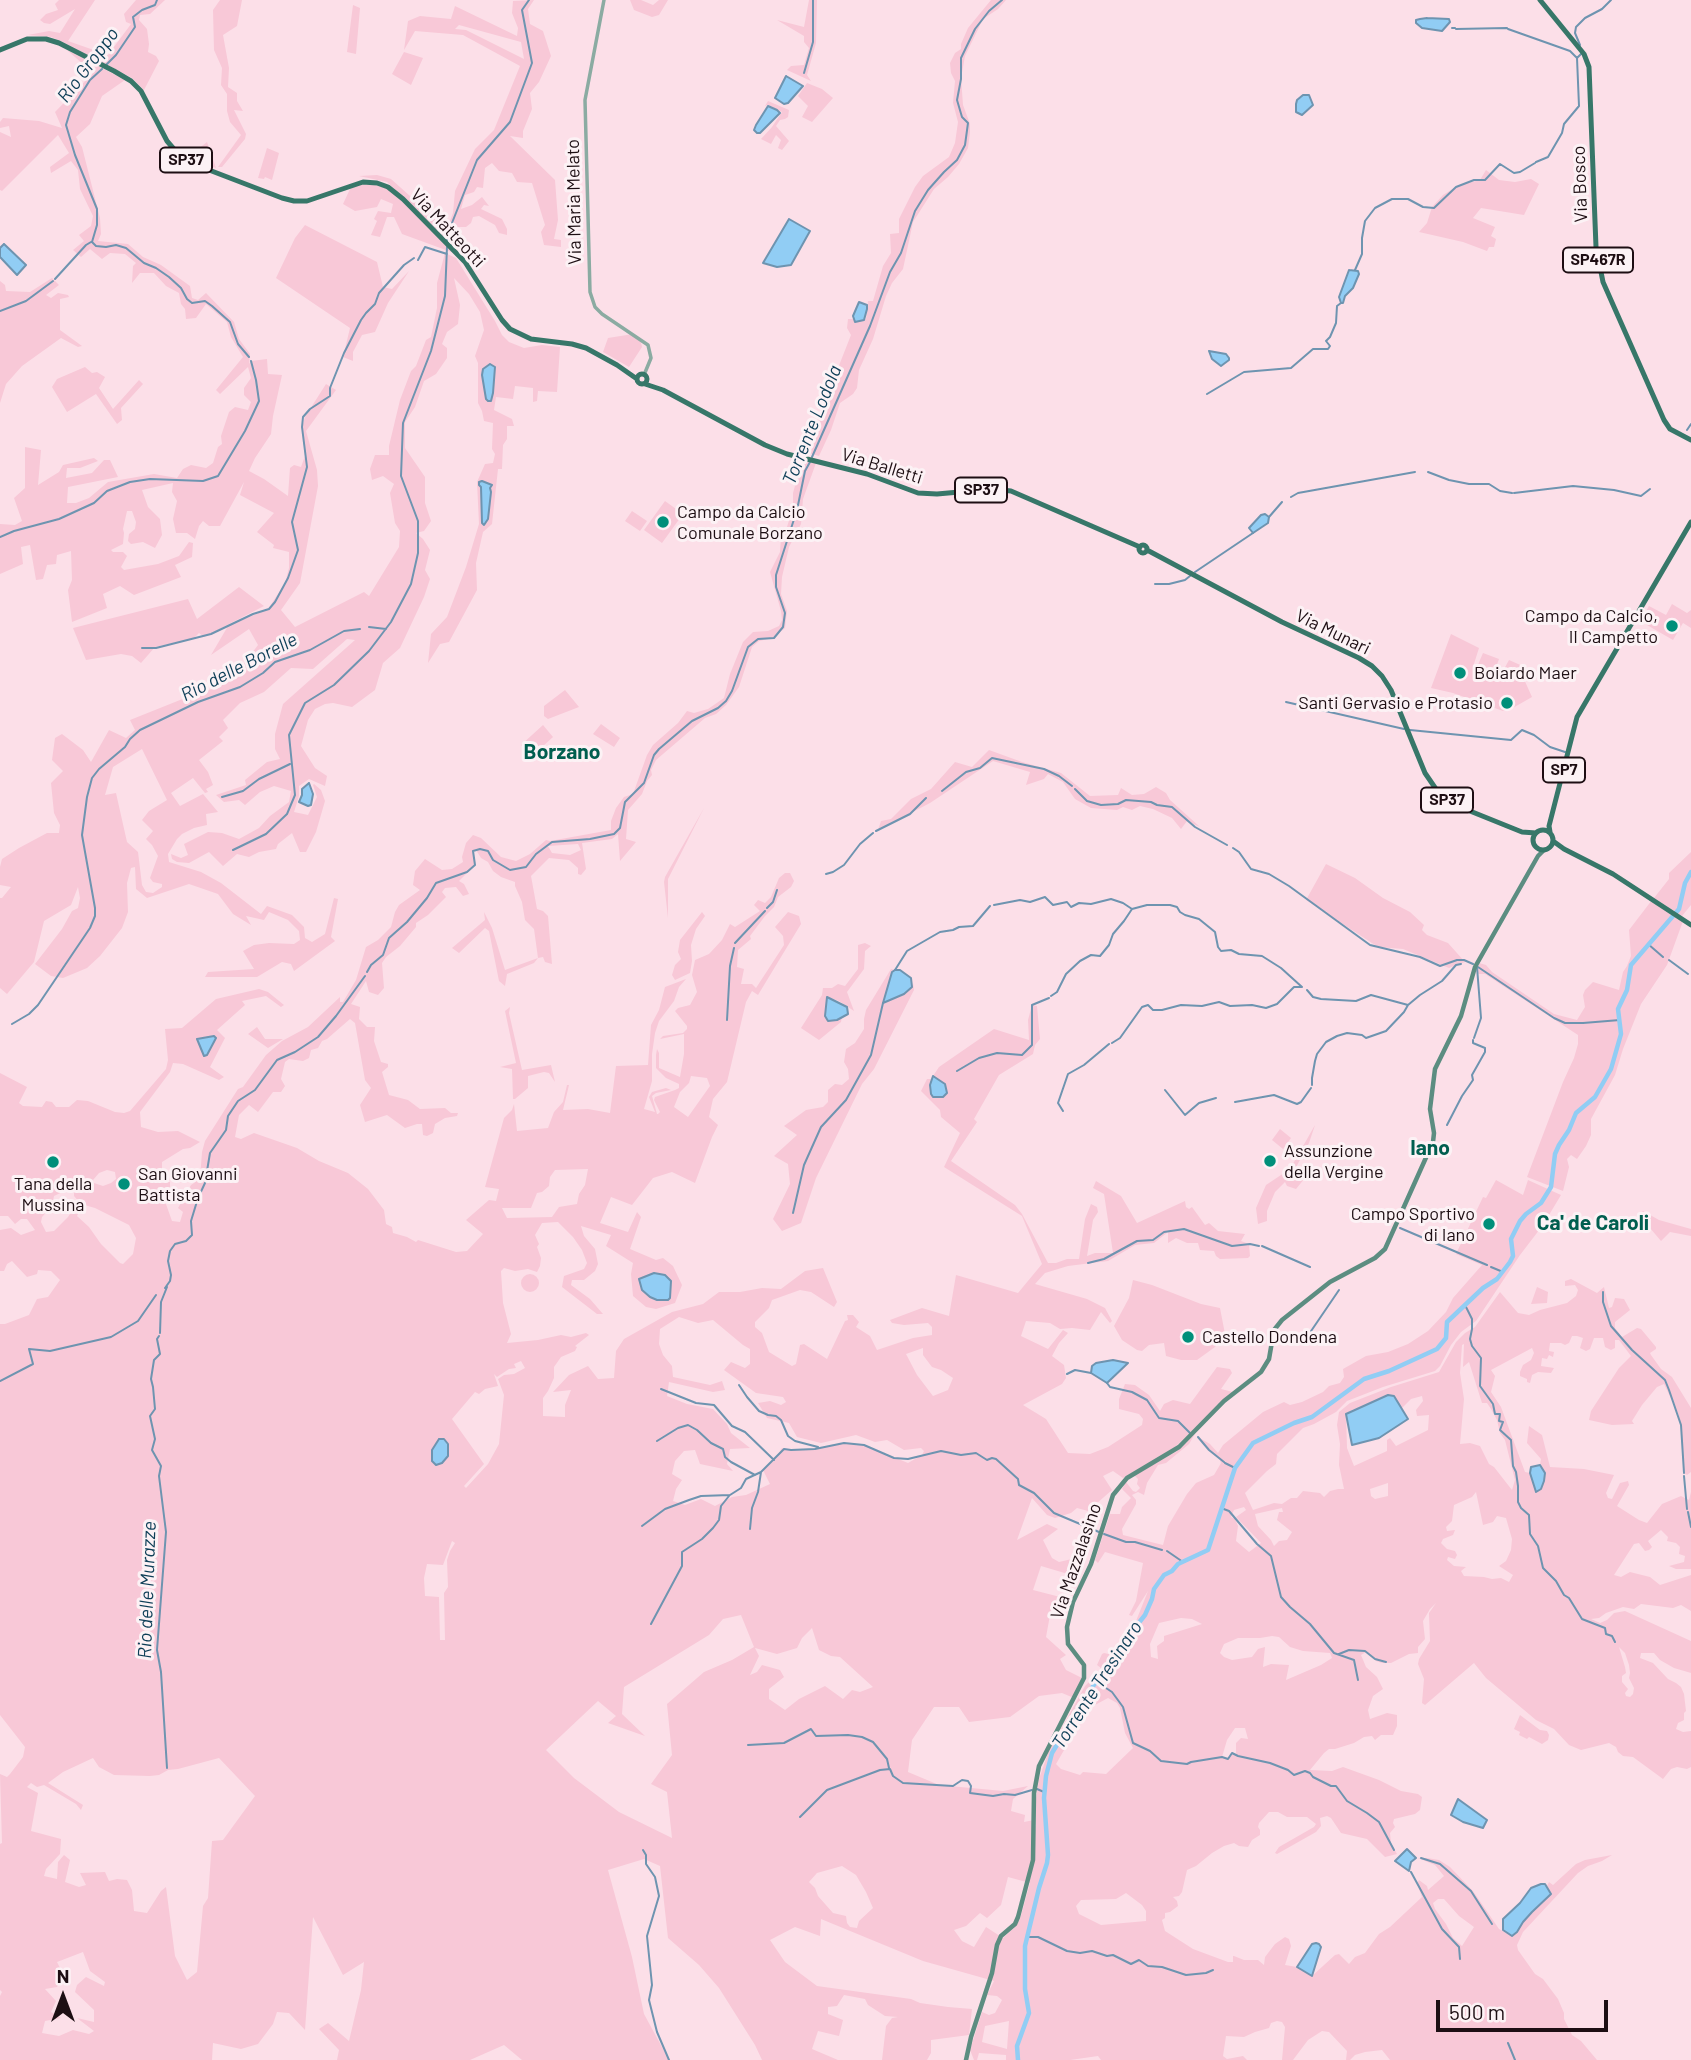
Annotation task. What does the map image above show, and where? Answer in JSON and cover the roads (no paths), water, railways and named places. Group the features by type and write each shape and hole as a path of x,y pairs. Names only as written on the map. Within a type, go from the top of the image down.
{"main road":[{"name":"Via Bosco","path":"1540,0 1582,52 1589,68 1596,247 1601,277 1664,420 1670,429 1691,440"},
{"name":"Via Matteotti","path":"0,50 24,40 44,38 114,71 141,90 170,146 187,161 278,197 295,201 313,200 360,183 381,184 394,191 455,252 473,273 502,320 513,331 535,340 578,345 643,378"},
{"name":"Via Balletti","path":"643,378 782,452 867,474 918,493 993,489 1008,491 1140,547"},
{"name":"SP7","path":"1546,831 1551,822 1577,717 1691,522"},
{"name":"Via Munari","path":"1140,547 1145,545 1147,550 1282,622 1372,666 1391,690 1426,775 1442,796 1460,807 1522,832 1535,833"},
{"path":"1536,859 1532,841 1535,833 1546,831 1553,841 1564,849 1613,874 1688,923"},
{"name":"Via Munari","path":"1522,832 1532,841"},
{"path":"1550,848 1553,841"},
{"path":"1535,848 1543,851 1550,848 1564,849"},
{"name":"Via Mazzalasino","path":"966,2060 999,1940 1018,1917 1033,1860 1035,1780 1041,1760 1084,1678 1083,1662 1068,1644 1067,1626 1073,1602 1091,1564 1115,1491 1127,1478 1179,1447 1224,1401 1261,1372 1269,1359 1274,1330 1282,1320 1330,1282 1375,1258 1385,1249 1433,1142 1430,1109 1435,1069 1461,1016 1476,965 1543,851"}],"street":[{"name":"Via Maria Melato","path":"604,0 585,100 590,292 595,307 602,314 648,345 651,358 643,378"}],"water":[{"path":"1449,19 1450,22 1442,31 1422,28 1416,23 1416,20"},
{"path":"786,76 803,86 784,104 775,98"},
{"path":"1303,95 1309,95 1313,105 1302,115 1296,112 1296,104"},
{"path":"768,106 780,113 757,133 754,130 756,125"},
{"path":"789,219 810,231 791,265 777,267 763,263"},
{"path":"4,244 26,265 17,275 0,257 0,248"},
{"path":"1349,270 1358,271 1359,274 1353,288 1341,303 1339,297"},
{"path":"859,302 867,305 867,309 864,320 855,322 853,316"},
{"path":"1209,351 1226,354 1229,360 1221,366 1212,359"},
{"path":"490,364 495,367 493,393 491,401 488,401 482,375 483,369"},
{"path":"482,481 492,485 488,519 484,525 479,485"},
{"path":"1265,514 1269,517 1268,523 1253,533 1249,528"},
{"path":"309,783 313,794 311,805 308,806 299,802 302,789"},
{"path":"900,970 911,978 912,987 904,994 883,1003 892,972"},
{"path":"827,997 847,1007 848,1014 828,1021 825,1016"},
{"path":"214,1036 216,1038 204,1056 197,1039"},
{"path":"933,1076 945,1084 947,1093 943,1097 933,1097 931,1094"},
{"path":"654,1273 665,1275 671,1281 668,1300 657,1300 642,1290 639,1279"},
{"path":"1113,1360 1128,1363 1107,1383 1091,1373 1092,1366 1096,1363"},
{"path":"1388,1395 1394,1396 1408,1419 1379,1438 1352,1445 1346,1414"},
{"path":"439,1439 444,1439 448,1444 448,1456 436,1465 432,1461 432,1450"},
{"path":"1540,1465 1545,1473 1544,1481 1541,1489 1536,1492 1530,1473 1531,1467"},
{"path":"1458,1799 1487,1820 1483,1828 1451,1815"},
{"path":"1407,1849 1416,1858 1411,1862 1409,1871 1395,1861"},
{"path":"1545,1884 1551,1894 1512,1936 1503,1930 1503,1919 1531,1888"},
{"path":"1316,1943 1321,1947 1312,1976 1297,1967 1312,1944"}],"waterway":[{"name":"Rio Groppo","path":"106,65 135,27 133,17 155,5 157,0"},
{"path":"447,241 477,160 510,122 532,63 522,10 529,0"},
{"path":"804,73 813,42 813,0"},
{"name":"Torrente Lodola","path":"812,457 870,326 890,272 901,253 915,211 928,190 957,160 965,145 968,123 962,117 957,100 961,58 975,29 1002,0"},
{"path":"1580,45 1575,33 1576,27 1611,0"},
{"path":"1456,29 1507,28"},
{"path":"1508,29 1570,51 1577,58 1582,53"},
{"path":"1536,162 1548,157 1562,133 1564,124 1579,106 1577,58"},
{"name":"Rio Groppo","path":"102,69 90,80 70,112 66,125 97,209 97,225 92,242 96,246 116,245 126,248 144,263 169,277 192,303 205,301 212,306 230,322 238,344 249,357"},
{"path":"1355,270 1362,254 1365,221 1375,208 1392,199 1408,199 1423,207 1434,208 1456,187 1474,180 1485,180 1500,164 1514,173 1535,163"},
{"path":"55,279 91,242"},
{"path":"418,260 425,247 447,254"},
{"path":"233,850 266,834 287,814 295,795 289,735 305,703 334,685 369,651 391,622 411,584 418,553 418,521 401,476 403,423 431,351 445,296 447,247"},
{"path":"142,648 156,648 211,634 269,609 275,602 288,578 298,550 292,522 307,467 303,417 330,396 330,388 344,353 361,320 375,304 379,293 404,265 414,258"},
{"path":"0,311 26,301 53,281"},
{"path":"1207,394 1244,372 1291,368 1313,349 1328,349 1330,346 1326,341 1336,323 1337,306 1341,303"},
{"name":"Rio Groppo","path":"0,537 59,519 94,503 107,491 130,482 150,479 203,481 218,476 245,431 259,401 251,361"},
{"path":"1687,430 1691,424"},
{"name":"Torrente Lodola","path":"367,972 383,955 389,938 407,922 436,883 467,872 475,865 473,851 488,851 493,860 510,870 526,867 536,854 552,842 590,839 614,834 620,828 625,802 644,783 654,755 692,721 726,701 748,647 758,639 774,638 783,627 785,613 776,587 776,575 797,510 805,471 810,462"},
{"path":"1291,497 1298,493 1415,472"},
{"path":"1428,472 1469,484 1489,484 1500,491 1512,493"},
{"path":"1514,493 1573,486 1641,496 1650,489"},
{"path":"1269,517 1282,502"},
{"path":"1195,572 1253,533"},
{"path":"1155,584 1169,584 1190,576"},
{"name":"Rio delle Borelle","path":"369,627 386,629"},
{"name":"Rio delle Borelle","path":"12,1024 38,1005 90,928 95,916 82,835 87,797 92,778 99,769 140,730 198,702 240,687 275,662 310,650 344,631 360,629"},
{"path":"1286,702 1404,729"},
{"path":"1410,730 1511,740 1522,730 1550,747 1565,752"},
{"path":"942,791 966,772 980,768 992,758 1044,769 1072,786"},
{"name":"Rio delle Borelle","path":"222,797 243,791 259,779 290,764"},
{"path":"1075,789 1087,801 1101,805 1118,804 1126,800 1172,807 1195,827 1227,845"},
{"path":"876,831 910,814 926,798"},
{"path":"826,874 844,865 860,844 873,833"},
{"path":"1233,848 1251,869 1269,874 1289,886 1370,945 1420,957 1440,966 1457,960 1473,964"},
{"name":"Torrente Tresinaro","path":"1018,2060 1017,2046 1029,2013 1025,1989 1025,1946 1048,1855 1044,1798 1052,1753 1091,1689 1104,1671 1120,1656 1130,1634 1145,1615 1154,1589 1164,1575 1178,1564 1208,1550 1235,1468 1253,1443 1312,1417 1364,1379 1389,1371 1437,1349 1446,1338 1447,1322 1483,1288 1497,1279 1510,1262 1513,1256 1511,1239 1520,1221 1541,1203 1551,1187 1555,1154 1559,1145 1576,1113 1595,1097 1611,1069 1621,1034 1618,1009 1627,990 1631,965 1679,909 1685,883 1691,872"},
{"path":"767,908 773,902 777,890"},
{"path":"994,905 1020,900 1030,902 1045,897 1053,905 1067,902 1071,907 1079,903 1091,904 1111,899 1132,909 1147,905 1170,905 1177,907 1185,915 1199,919 1215,932 1221,951 1231,950 1239,954 1262,956 1281,968 1302,987"},
{"path":"895,970 907,951 940,932 973,926 990,906"},
{"path":"1051,996 1057,992 1066,974 1080,961 1091,955 1100,956 1132,909"},
{"path":"735,943 765,911"},
{"path":"1648,944 1663,957"},
{"path":"727,1020 730,966 734,948"},
{"path":"1669,960 1688,974"},
{"path":"1307,990 1313,997 1321,999 1356,1001 1371,995 1408,1005 1442,981 1456,965 1461,964"},
{"path":"1474,1038 1481,1018 1477,967"},
{"path":"1478,967 1565,1023 1620,1020"},
{"name":"Torrente Lodola","path":"165,1288 171,1275 168,1261 170,1251 175,1244 186,1241 192,1235 191,1221 205,1183 210,1153 226,1130 228,1116 238,1101 255,1090 277,1060 318,1037 365,976"},
{"path":"1112,1043 1120,1038 1142,1007 1148,1005 1153,1010 1219,1002 1230,1006 1252,1005 1266,1008 1277,1004 1294,987 1302,987"},
{"path":"957,1071 979,1058 997,1053 1022,1055 1032,1045 1032,1005 1049,998"},
{"path":"793,1213 804,1165 821,1127 846,1100 871,1055 883,1003"},
{"path":"1312,1085 1317,1054 1326,1042 1347,1033 1366,1038 1386,1031 1408,1005"},
{"path":"1447,1125 1473,1080 1472,1075 1485,1052 1485,1048 1473,1043 1473,1040"},
{"path":"1063,1111 1058,1103 1068,1074 1084,1065 1109,1044"},
{"path":"1235,1102 1274,1095 1297,1104 1311,1088"},
{"path":"1165,1090 1185,1115 1199,1103 1216,1098"},
{"path":"1400,1228 1487,1265"},
{"path":"1088,1263 1104,1259 1137,1241 1153,1240 1164,1232 1184,1229 1232,1246 1259,1246"},
{"path":"1262,1246 1310,1267"},
{"path":"1491,1267 1503,1272"},
{"name":"Rio delle Murazze","path":"160,1333 161,1302 167,1287"},
{"path":"1307,1337 1339,1290"},
{"path":"1603,1292 1603,1302 1611,1326 1632,1350 1665,1380 1681,1425 1684,1473"},
{"name":"Torrente Lodola","path":"0,1381 33,1364 29,1349 50,1351 111,1337 138,1321 156,1295"},
{"path":"1466,1307 1472,1319 1472,1346 1481,1358 1480,1386 1493,1404 1495,1414 1500,1414 1499,1421 1503,1422 1500,1430 1511,1440 1518,1502 1529,1515 1530,1534 1538,1546 1543,1568 1556,1581 1582,1619 1605,1628 1606,1634 1612,1636 1615,1642"},
{"name":"Rio delle Murazze","path":"159,1336 157,1339 160,1354 154,1360 151,1379 155,1409 150,1416 155,1439 152,1450 161,1466 159,1476 166,1532 157,1650 161,1672 167,1768"},
{"path":"1067,1374 1075,1370 1091,1373"},
{"path":"1107,1383 1110,1387 1132,1392 1147,1400 1159,1418 1178,1421 1190,1433"},
{"path":"739,1385 759,1411 781,1420 788,1436 795,1441 818,1447"},
{"path":"661,1389 696,1403 714,1405 732,1426 745,1432 774,1460"},
{"path":"657,1441 688,1425 723,1449 725,1457 731,1462 755,1475"},
{"path":"1198,1437 1224,1462"},
{"path":"642,1526 665,1509 689,1500 701,1496 730,1495 741,1488 746,1479 761,1472 784,1449 815,1449 844,1443 864,1445 894,1458 908,1459 941,1451 961,1455 976,1453 987,1460 996,1459 1018,1479 1019,1485 1034,1493 1054,1513 1099,1532"},
{"path":"1225,1463 1235,1468"},
{"path":"750,1529 761,1472"},
{"path":"1684,1476 1687,1509"},
{"path":"651,1624 682,1566 682,1552 713,1528 719,1520 721,1506 729,1496"},
{"path":"1221,1508 1229,1511 1271,1556 1281,1597 1310,1624 1334,1653 1354,1660 1358,1680"},
{"path":"1688,1512 1691,1527"},
{"path":"1104,1534 1162,1550"},
{"path":"1167,1551 1183,1562"},
{"path":"1339,1654 1349,1650 1365,1651 1375,1659 1386,1662"},
{"path":"1097,1682 1112,1692 1123,1707 1133,1743 1150,1751 1161,1761 1187,1764 1222,1757 1228,1759 1232,1753 1270,1763 1294,1775 1305,1771 1331,1786 1336,1786 1347,1801 1379,1822 1394,1850"},
{"path":"748,1745 784,1743 811,1729 816,1736 862,1737 873,1742 887,1759 889,1768"},
{"path":"800,1817 827,1790 880,1770 890,1769 893,1776 903,1783 953,1786 962,1780 968,1781 971,1786 970,1793 1015,1795 1032,1790"},
{"path":"1037,1789 1044,1792"},
{"path":"643,1850 646,1864 655,1877 659,1896 647,1936 652,1985 649,2000 657,2032 669,2060"},
{"path":"1421,1858 1440,1864 1471,1891 1492,1924"},
{"path":"1411,1872 1442,1929 1459,1947 1460,1959"},
{"path":"1027,1937 1038,1937 1067,1951 1092,1951 1107,1956 1113,1955 1131,1964 1139,1960 1148,1966 1162,1967 1186,1975 1213,1970"},
{"path":"1508,2043 1515,2060"}],"place":[{"name":"Campo da Calcio Comunale Borzano","path":"663,522"},
{"name":"Campo da Calcio, Il Campetto","path":"1672,626"},
{"name":"Boiardo Maer","path":"1460,673"},
{"name":"Santi Gervasio e Protasio","path":"1507,703"},
{"name":"Assunzione della Vergine","path":"1270,1161"},
{"name":"Tana della Mussina","path":"53,1162"},
{"name":"San Giovanni Battista","path":"124,1184"},
{"name":"Campo Sportivo di Iano","path":"1489,1224"},
{"name":"Castello Dondena","path":"1188,1337"}],"district":[{"name":"Borzano","path":"562,752"},
{"name":"Iano","path":"1430,1148"},
{"name":"Ca' de Caroli","path":"1593,1223"}]}
